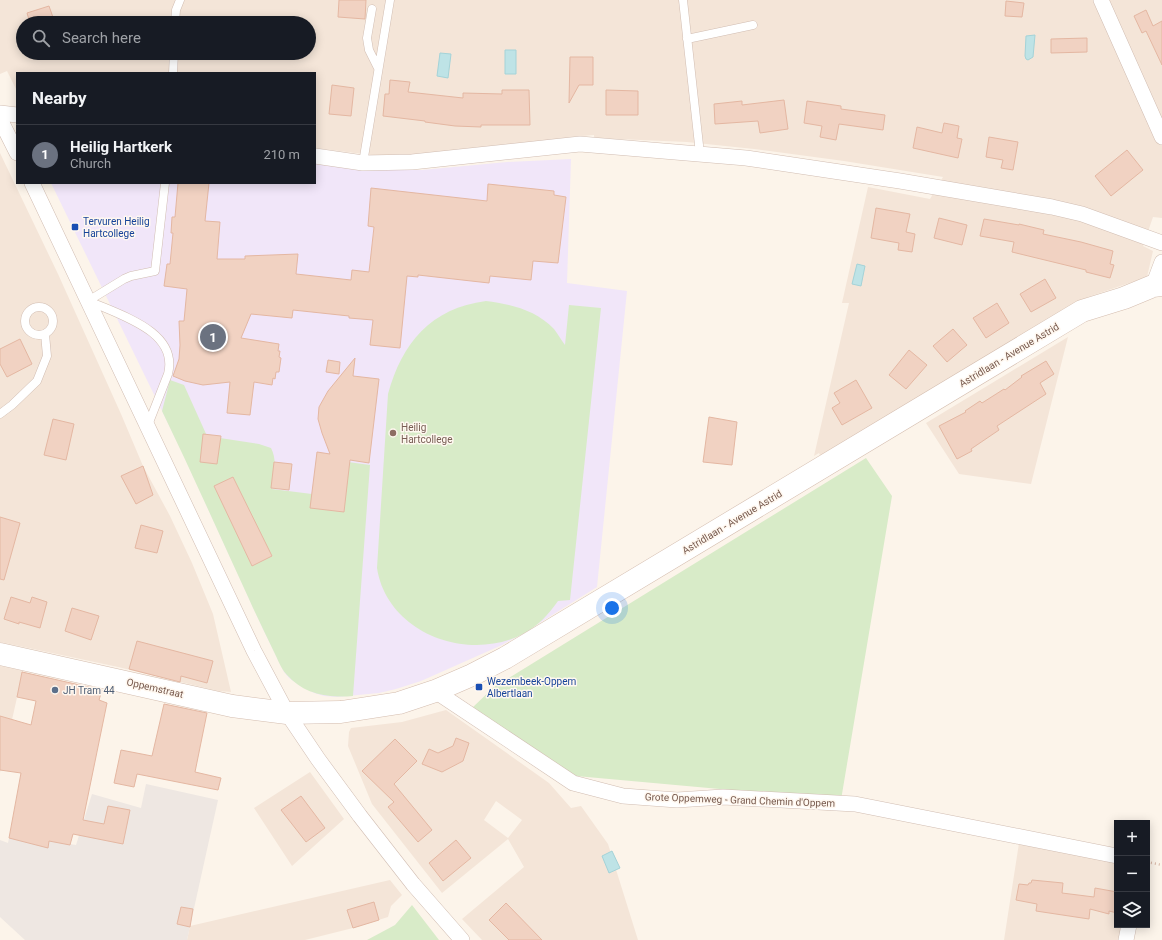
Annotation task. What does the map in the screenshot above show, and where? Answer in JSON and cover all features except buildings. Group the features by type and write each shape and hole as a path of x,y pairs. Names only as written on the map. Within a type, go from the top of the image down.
{"street":[{"path":"1101,0 1162,137"},
{"path":"0,113 16,115"},
{"path":"0,119 16,151"},
{"path":"316,156 363,163 412,162 580,144 746,158 1052,207 1082,214 1162,243"},
{"path":"32,184 254,651 286,713 360,816 418,889 462,940"},
{"path":"1158,286 1162,262"},
{"name":"Astridlaan - Avenue Astrid","path":"286,713 341,712 399,703 435,691 472,675 505,658 1076,314 1158,286"},
{"name":"Oppemstraat","path":"0,654 232,706 286,713"},
{"name":"Grote Oppemweg - Grand Chemin d'Oppem","path":"435,691 573,783 623,796 677,800 723,797 855,804 1114,855"},
{"path":"1126,940 1128,928"}],"lane":[{"path":"172,0 176,10"},
{"path":"176,16 180,0"},
{"path":"363,163 390,0"},
{"path":"683,0 700,154"},
{"path":"372,9 367,38 369,50 378,68"},
{"path":"687,39 753,25"},
{"path":"173,72 174,60"},
{"path":"88,301 124,278 155,271 165,184"},
{"path":"88,301 145,327 154,334 167,349 170,357 168,374 147,427"},
{"path":"0,414 12,405 37,381 48,356 44,334"}],"path":[{"path":"1150,863 1162,865"}],"shaded area":[{"path":"0,0 1162,0 1162,218 1153,217 1143,246 1153,251 1147,277 1088,297 821,457 819,453 814,456 849,303 842,303 868,187 930,199 943,177 844,161 754,149 687,142 594,138 594,135 408,156 371,155 316,148 316,72 16,72 16,89 7,71 0,74"},
{"path":"0,153 58,274 143,466 170,516 192,563 213,614 231,692 218,691 118,667 0,642"},
{"name":"Heilig Hartcollege","path":"571,159 567,283 627,291 597,587 502,645 421,681 379,693 337,697 324,696 314,693 289,678 284,672 183,454 51,184 316,184 316,164 358,169 422,170 507,162"},
{"path":"1068,337 1031,484 959,474 926,423"},
{"path":"0,666 23,671 0,773"},
{"path":"446,710 549,783 571,808 581,806 608,844 638,940 482,940 462,919 524,867 508,839 442,893 372,804 348,746 349,732 351,728 402,722","holes":["496,801 522,820 508,838 484,820"]},
{"path":"310,772 344,819 292,866 254,808"},
{"path":"146,784 218,800 187,940 25,940 0,917 0,840 8,843 9,838 43,840 76,845 92,794 141,808"},
{"path":"1019,843 1114,861 1114,928 1123,928 1121,940 1004,940"},
{"path":"390,880 402,895 391,906 388,917 353,928 305,940 187,940 190,926"}],"green space":[{"path":"486,301 513,306 539,317 554,329 565,345 569,305 601,308 570,600 558,601 543,619 523,634 501,642 478,645 455,643 433,636 413,625 396,610 384,591 377,568 388,394 394,376 401,359 411,344 422,331 435,320 449,311"},
{"path":"170,380 184,385 207,436 259,444 271,448 275,463 272,489 312,494 348,462 370,465 353,696 327,696 303,688 287,675 283,669 255,613 162,411"},
{"path":"866,458 892,496 841,800 576,776 472,708 494,687"},
{"path":"412,905 439,940 367,940 395,925"}],"water":[{"path":"1035,35 1033,57 1028,60 1025,56 1026,36"},
{"path":"505,50 516,50 516,74 505,74"},
{"path":"440,53 451,54 448,78 437,76"},
{"path":"857,264 865,266 861,286 852,284"},
{"path":"612,851 620,868 609,873 602,856"}],"place":[{"name":"Tervuren Heilig Hartcollege","path":"75,227"},
{"name":"Heilig Hartkerk","path":"213,337"},
{"name":"Heilig Hartcollege","path":"393,433"},
{"name":"Wezembeek-Oppem Albertlaan","path":"479,687"},
{"name":"JH Tram 44","path":"55,690"}]}
